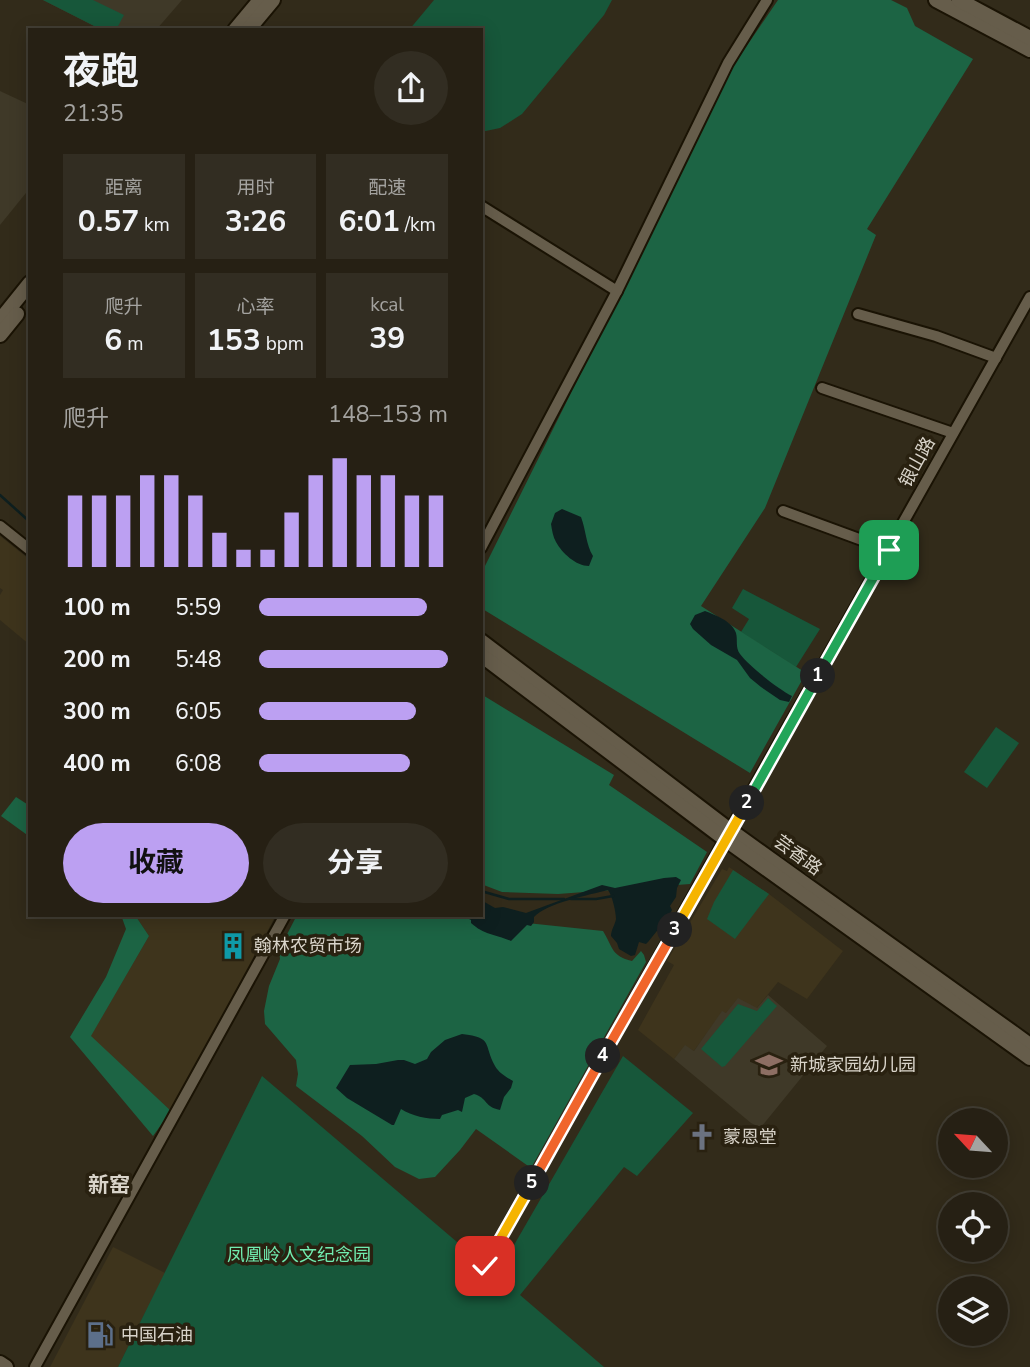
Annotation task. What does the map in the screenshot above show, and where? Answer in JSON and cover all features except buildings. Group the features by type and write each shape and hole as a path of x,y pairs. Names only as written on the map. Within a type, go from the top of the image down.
{"street":[{"path":"237,28 260,0"},
{"path":"250,28 272,0"},
{"path":"483,544 617,290 728,63 767,0"},
{"path":"936,0 1030,50"},
{"path":"960,0 1030,38"},
{"path":"483,207 617,290"},
{"path":"0,320 28,285"},
{"name":"银山路","path":"485,1266 1030,297"},
{"path":"0,335 28,300"},
{"path":"858,314 936,336 996,358"},
{"path":"822,388 954,433"},
{"path":"783,512 889,550"},
{"path":"0,526 28,548"},
{"name":"芸香路","path":"483,643 728,835 1030,1045"},
{"name":"芸香路","path":"483,655 1030,1058"},
{"path":"35,1367 284,917"},
{"path":"0,1363 6,1367"}],"shaded area":[{"path":"43,0 182,0 158,28 98,28"},
{"path":"0,91 28,104 28,190 0,225"},
{"path":"562,509 581,517 593,556 589,566 570,558 555,540 551,524 555,513"},
{"path":"0,536 28,558 28,643 0,620 0,595 3,590 0,588"},
{"path":"705,611 731,625 736,633 740,654 764,677 792,696 789,702 780,700 761,687 750,678 737,660 711,645 693,629 690,624 695,615"},
{"path":"729,867 843,951 807,999 778,982 757,1008 722,1012 694,1051 685,1046 674,1059 638,1030 674,965 667,961 722,869 727,871"},
{"path":"676,877 681,880 670,906 672,910 646,944 639,942 635,955 631,956 619,949 611,936 616,916 608,890 569,900 540,912 534,917 531,926 527,925 511,941 480,930 465,917 483,917 483,901 495,908 503,907 526,913 602,885 615,888"},
{"path":"136,917 275,917 171,1111 90,1037 149,936"},
{"path":"768,995 827,1046 762,1126 757,1126 674,1059 685,1045 694,1051 722,1011 726,1013 738,998 757,1008"},
{"path":"462,1034 483,1040 497,1068 513,1081 500,1110 491,1107 474,1094 465,1098 462,1112 458,1110 435,1119 401,1109 392,1125 347,1098 336,1088 350,1065 398,1060 415,1064 427,1059 445,1040"},
{"path":"113,1247 165,1273 118,1367 50,1367"}],"green space":[{"path":"43,0 93,0 124,15 117,28 98,28"},
{"path":"434,0 612,0 604,15 522,114 500,128 483,132 483,28 411,28"},
{"path":"778,0 891,0 907,8 915,26 973,59 867,229 876,235 765,508 701,606 806,673 750,773 483,609 483,570 735,63"},
{"path":"743,589 820,629 796,667 741,632 749,619 732,608"},
{"path":"483,695 614,775 609,785 707,852 690,884 558,894 502,892 483,885"},
{"path":"996,727 1019,743 987,788 964,772"},
{"path":"16,797 28,805 28,836 1,816"},
{"path":"733,870 769,894 735,939 707,919"},
{"path":"122,917 136,917 149,936 91,1036 171,1111 153,1136 70,1037 106,977 126,929"},
{"path":"296,917 469,917 603,931 613,950 620,956 632,961 641,951 646,962 531,1168 476,1129 435,1177 419,1179 395,1167 362,1136 296,1086 296,1060 265,1024 264,1011 269,986 280,959 279,950"},
{"path":"768,998 777,1006 725,1066 722,1067 701,1049 738,1004 757,1011"},
{"name":"凤凰岭人文纪念园","path":"623,1056 693,1113 637,1176 624,1167 520,1295 604,1367 118,1367 262,1076 504,1282 510,1252"}],"waterway":[{"path":"0,495 28,520"},
{"path":"483,892 509,899 564,899"},
{"path":"571,899 613,896"}],"place":[{"name":"翰林农贸市场","path":"233,946"},
{"name":"新城家园幼儿园","path":"769,1065"},
{"name":"蒙恩堂","path":"702,1137"},
{"name":"中国石油","path":"100,1335"}],"district":[{"name":"新窑","path":"109,1185"}],"route":[{"path":"485,1266 889,550"}]}
